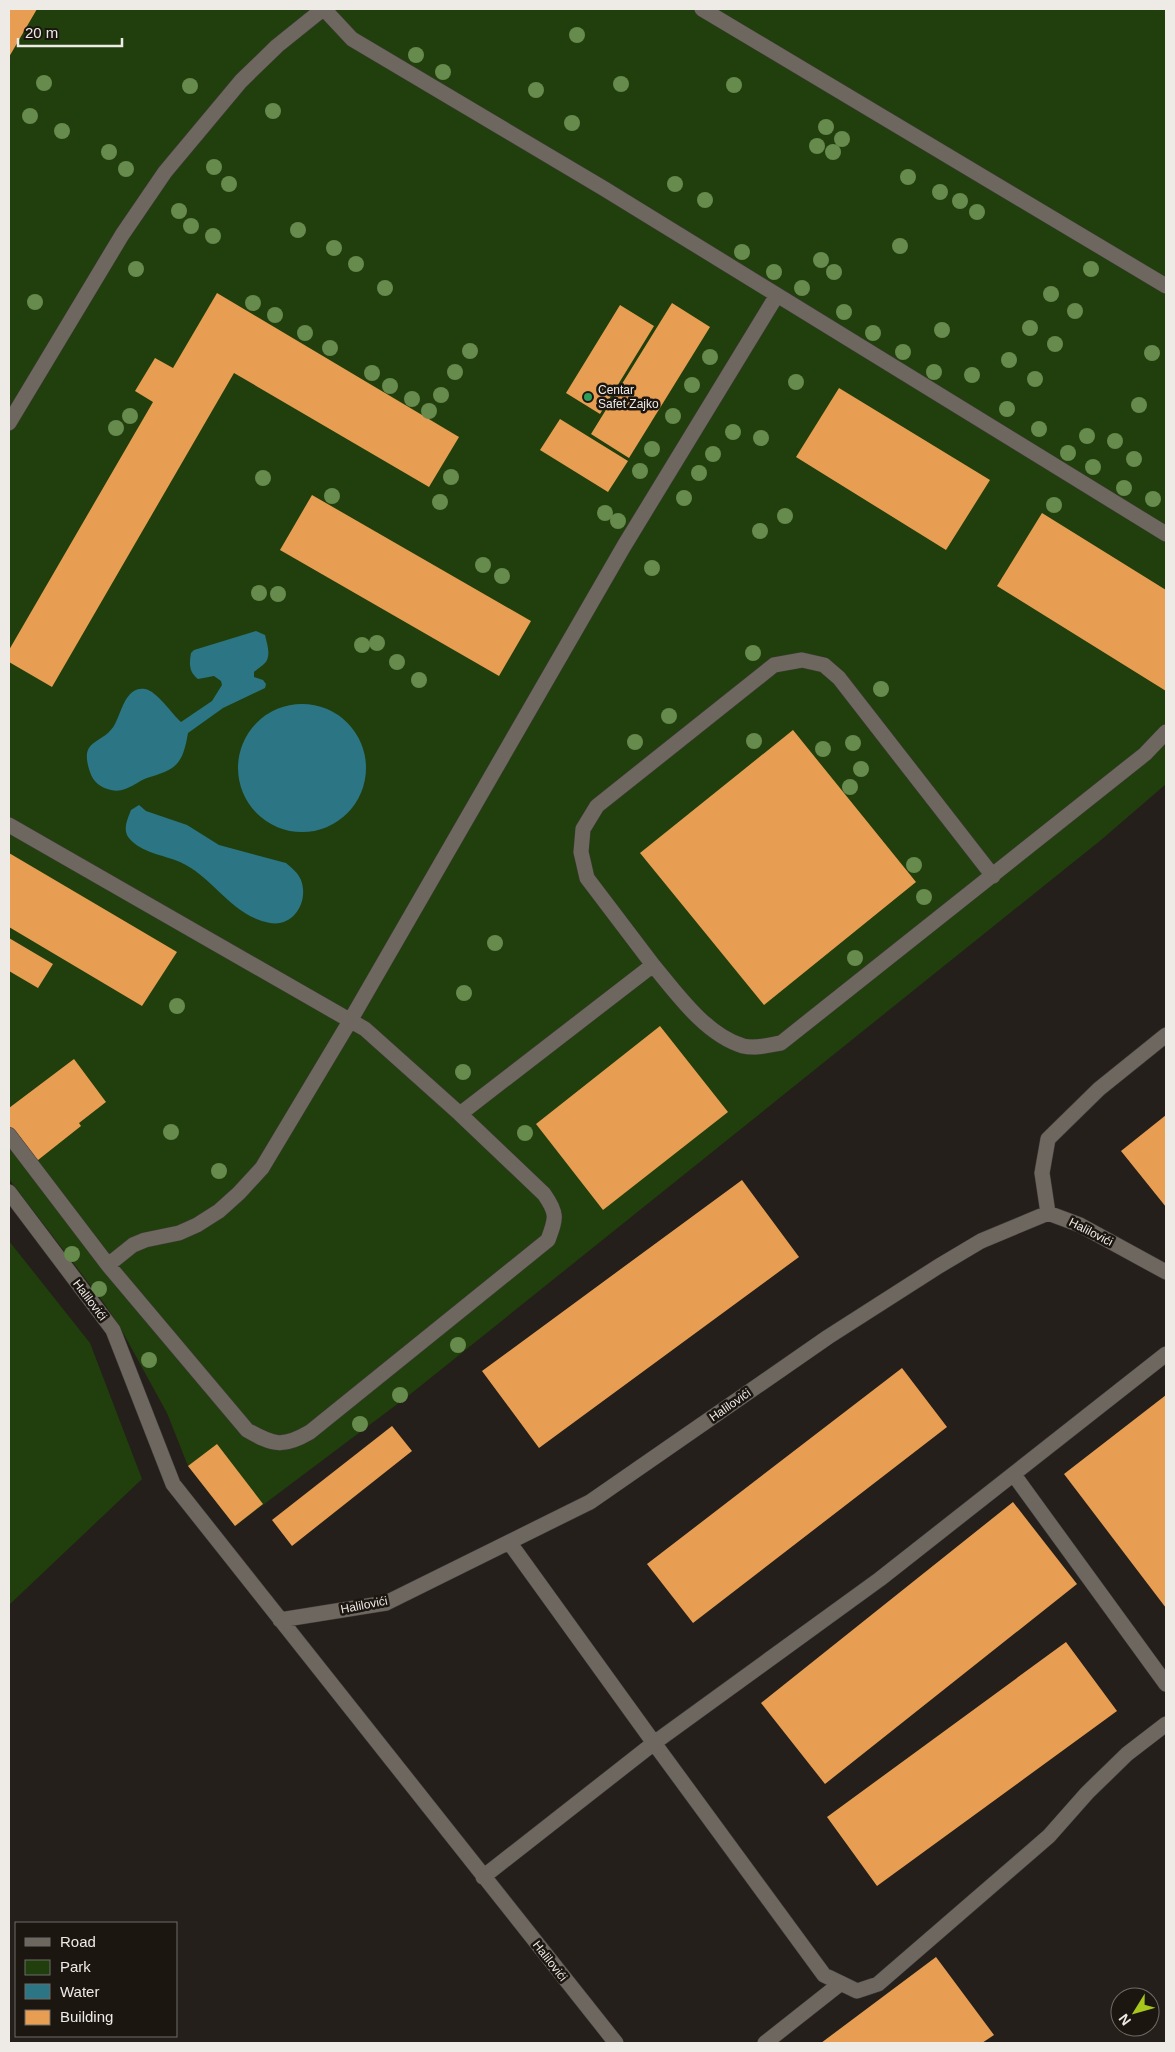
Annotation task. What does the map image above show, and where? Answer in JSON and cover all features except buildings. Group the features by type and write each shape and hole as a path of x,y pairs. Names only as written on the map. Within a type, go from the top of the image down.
{"street":[{"path":"9,423 122,235 165,172 241,80 323,9 352,39 603,188 1166,534"},
{"path":"702,9 1166,286"},
{"path":"108,1265 133,1245 145,1240 179,1233 219,1211 240,1193 262,1168 282,1138 624,546 777,295"},
{"path":"993,876 839,678 824,665 802,660 774,664 596,806 583,829 581,852 587,878 688,1008 721,1036 744,1046 762,1047 782,1043 993,876 1145,754 1166,732"},
{"path":"9,825 365,1029 460,1114 544,1194 554,1208 555,1223 548,1240 310,1432 294,1441 279,1444 265,1440 247,1430 108,1265 9,1135"},
{"path":"460,1114 653,965"},
{"path":"1048,1213 1042,1173 1048,1139 1098,1089 1166,1035"},
{"name":"Halilovići","path":"9,1192 113,1330 173,1484 616,2043"},
{"name":"Halilovići","path":"280,1620 386,1603 590,1502 828,1338 939,1266 981,1241 1048,1213 1080,1225 1166,1272"},
{"path":"483,1877 654,1743 880,1578 1014,1475 1166,1354"},
{"path":"1014,1475 1166,1684"},
{"path":"509,1542 824,1975 858,1991 878,1984 1049,1836 1087,1792 1127,1754 1166,1724"},
{"path":"765,2043 841,1983"}],"green space":[{"name":"Centar Safet Zajko","path":"9,9 1166,9 1166,784 1101,840 408,1396 235,1526 188,1466 167,1413 121,1329 104,1303 9,1179"},
{"path":"9,1241 90,1343 142,1479 9,1605"}],"water":[{"path":"256,631 265,635 268,646 268,658 254,672 254,677 263,680 266,684 265,688 223,708 188,733 181,758 178,763 167,771 116,791 107,789 95,782 91,776 87,761 89,747 110,731 125,700 133,691 145,689 150,691 181,722 212,701 222,685 221,681 214,676 198,679 193,674 190,668 191,653 194,650"},
{"path":"302,704 326,709 347,723 361,744 366,768 361,792 347,813 326,827 302,832 278,827 257,813 243,792 238,768 243,744 257,723 278,709"},
{"path":"139,805 146,811 187,825 219,845 286,863 298,875 303,888 301,904 297,911 286,921 279,923 270,923 256,919 233,905 192,869 134,843 127,835 127,820 131,810"}],"place":[{"name":"Centar Safet Zajko","path":"588,397"}]}
